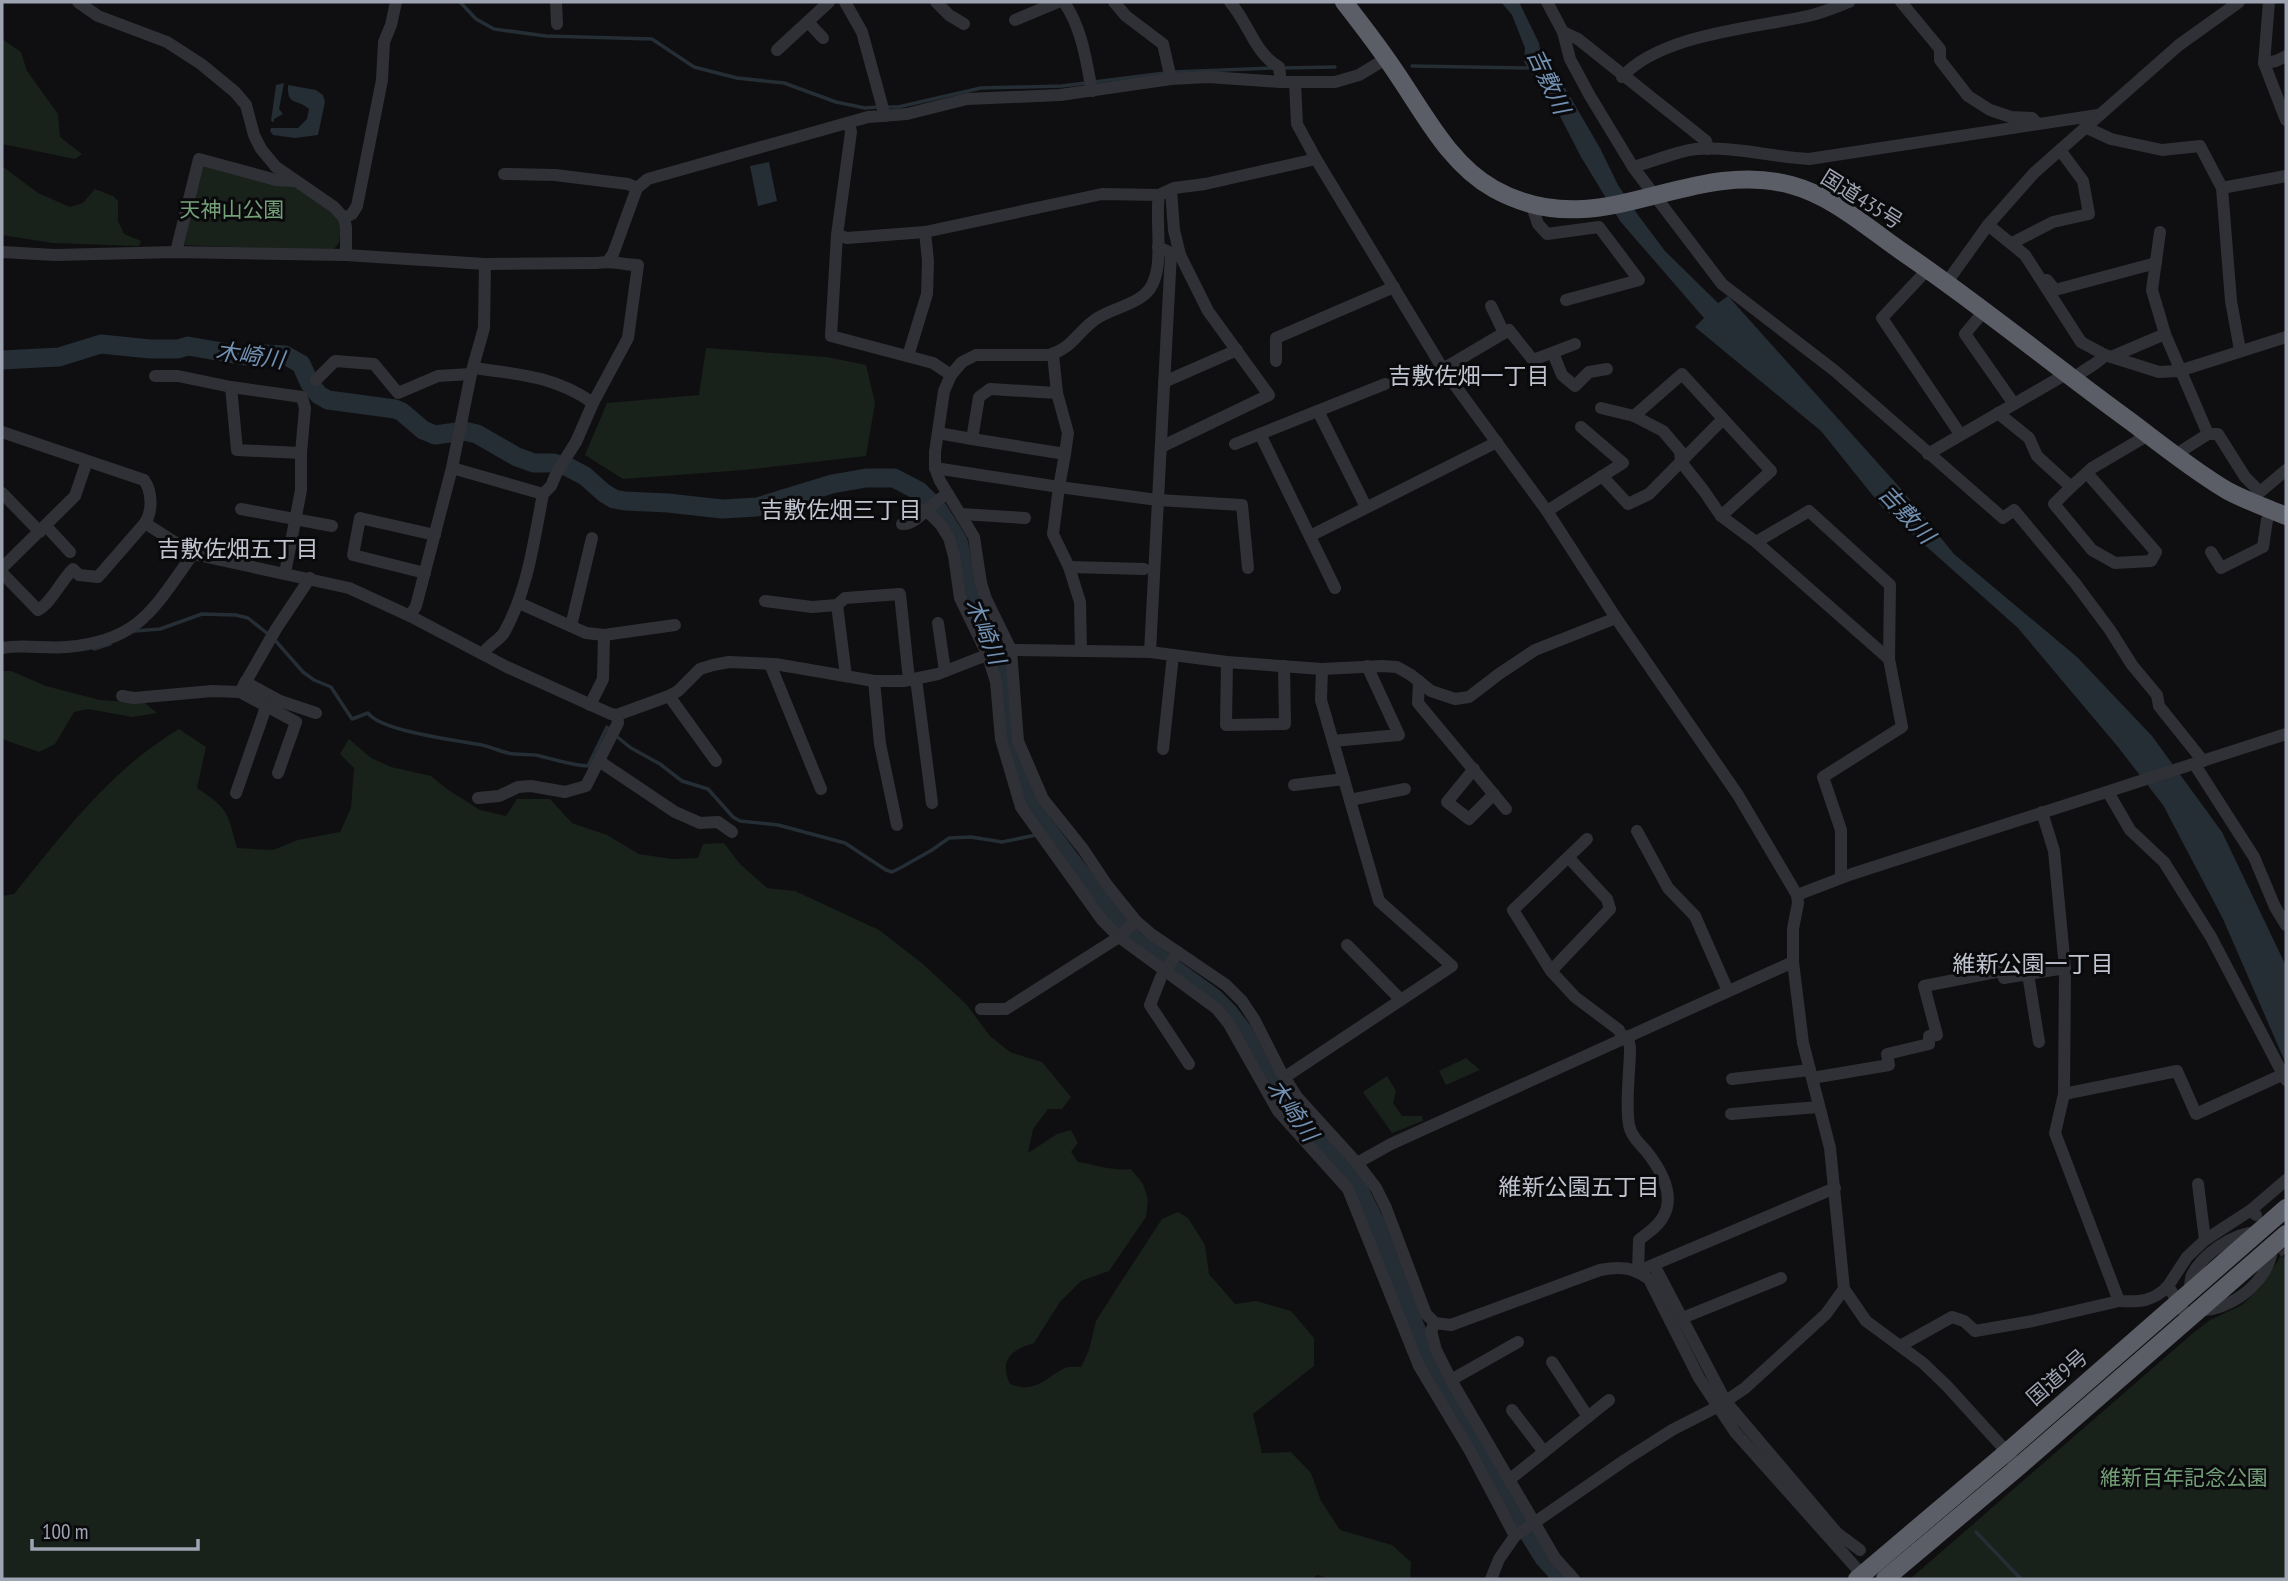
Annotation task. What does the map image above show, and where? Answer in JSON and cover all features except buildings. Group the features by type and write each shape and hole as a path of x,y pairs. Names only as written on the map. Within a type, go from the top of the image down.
{"highway":[{"name":"国道435号","path":"1344,2 1387,58 1452,155 1479,180 1494,189 1517,200 1553,208 1586,210 1731,179 1768,180 1793,186 1834,205 1947,282 2069,377 2228,490 2279,513"},
{"name":"国道9号","path":"1861,1578 2183,1297 2256,1219 2286,1208"},
{"name":"国道9号","path":"1885,1579 2286,1234"}],"street":[{"path":"78,2 98,16 167,42 201,64 235,92 246,105 254,135 261,149 276,167 334,207 344,218 346,255"},
{"path":"344,218 352,214 357,206 382,80 384,41 396,2"},
{"path":"556,2 557,24"},
{"path":"777,50 829,2"},
{"path":"845,2 862,32 885,116"},
{"path":"938,2 949,15 964,24"},
{"path":"1015,20 1058,2"},
{"path":"1064,2 1083,40 1092,91"},
{"path":"1114,2 1126,16 1163,44 1171,79"},
{"path":"1230,2 1246,23 1266,60 1279,67 1282,82"},
{"path":"1547,2 1563,32 1575,68 1633,167 1652,197 1722,284 1835,371 2003,518 2014,510 2075,583 2132,665 2157,695 2159,706 2254,857 2275,907 2286,925"},
{"path":"1622,77 1633,65 1698,37 1812,15 1849,2"},
{"path":"1901,2 1940,50 1940,60 1968,96 1990,110 2011,117 2032,118 2039,124"},
{"path":"1947,282 1988,225 2034,173 2179,45 2239,2"},
{"path":"2269,2 2264,63 2286,120"},
{"path":"808,22 823,38"},
{"path":"1563,32 1578,39 1622,77 1706,141 1709,149"},
{"path":"2264,63 2286,56"},
{"path":"608,261 637,188 648,179 868,117 917,112 967,99 1060,95 1171,79 1208,77 1282,82 1348,80 1387,58"},
{"path":"1295,82 1297,124 1443,369 1547,511 1616,618 1738,795 1797,895 1793,962 1802,1042 1830,1148 1844,1289 1866,1321 1945,1384 2007,1452 2017,1468"},
{"path":"1633,167 1693,149 1732,149 1781,158 1809,159 2098,115"},
{"path":"849,123 851,132 836,235 831,336 933,363 951,375"},
{"path":"2085,127 2111,139 2162,150 2200,146 2222,188 2231,301 2240,350"},
{"path":"2012,243 2053,222 2090,214 2083,181 2060,150"},
{"path":"176,252 199,159 276,180 295,181"},
{"path":"836,235 847,238 925,232 1102,194 1165,193 1316,159"},
{"path":"504,174 555,175 628,184 637,188"},
{"path":"2222,188 2286,176"},
{"path":"1165,193 1157,207 1156,279 1144,296 1100,316 1069,346 1053,354 976,355 962,362 951,375 944,391 935,468 974,537 986,599 1011,650 1018,741 1037,788 1052,812 1136,921 1226,985 1254,1019 1297,1097 1376,1188 1426,1314 1435,1323 1451,1325 1614,1267 1629,1268 1649,1279 1676,1321"},
{"path":"1150,652 1164,382 1176,254 1174,230 1165,193"},
{"path":"1531,203 1538,224 1547,234 1598,227 1639,279 1566,300"},
{"path":"1988,225 2025,255 2081,342 2108,356 2159,372 2179,370 2286,337"},
{"path":"908,356 927,294 925,232"},
{"path":"2161,232 2152,290 2165,334 2208,434"},
{"path":"1158,247 1176,254 1208,311 1269,395 1161,447"},
{"path":"2,252 55,255 176,252 346,255 485,264 608,261 617,265 638,265 628,338 593,402 576,442 544,494 519,603 503,635 483,654"},
{"path":"2054,289 2156,263"},
{"path":"410,616 416,606 435,535 484,328 485,264"},
{"path":"1928,269 1882,318 1961,434"},
{"path":"1276,361 1276,338 1394,287"},
{"path":"1491,306 1504,333"},
{"path":"1984,311 1965,334 2014,404"},
{"path":"1443,369 1510,330 1533,360 1575,344"},
{"path":"1928,454 2014,404 2108,356 2165,334"},
{"path":"1164,382 1237,350"},
{"path":"1553,353 1562,375 1575,386 1589,372 1607,369"},
{"path":"1053,354 1056,393 1068,433 1053,534 1069,567 1080,602 1081,651"},
{"path":"316,380 335,361 374,364 398,393 438,376 472,371 532,376 572,388 593,402"},
{"path":"1634,416 1682,374 1771,471 1721,516"},
{"path":"155,376 178,376 302,397 305,408 300,490 285,573"},
{"path":"1235,444 1385,383"},
{"path":"231,387 237,450 301,453"},
{"path":"972,439 979,397 990,389 1056,393"},
{"path":"1601,408 1634,416 1663,431 1680,451 1681,462 1721,516 1756,542 1889,659"},
{"path":"1318,411 1366,508"},
{"path":"1998,413 2029,438 2038,456 2071,486"},
{"path":"1602,476 1629,504 1649,494 1723,419"},
{"path":"1547,511 1623,463 1581,427"},
{"path":"2,432 144,480 150,489 149,517 98,577 79,575 73,569 61,581 45,607 38,610 2,571 75,496 86,461"},
{"path":"937,433 1065,454"},
{"path":"1260,434 1335,587"},
{"path":"2175,454 2208,434 2218,434 2245,477 2260,492 2286,470"},
{"path":"2087,473 2156,552 2151,561 2115,564 2092,550 2054,503 2087,473 2148,435"},
{"path":"1310,536 1497,442"},
{"path":"452,468 544,494"},
{"path":"935,468 1158,500 1242,505 1248,568"},
{"path":"2,493 70,552"},
{"path":"902,524 916,520 938,498 948,495"},
{"path":"241,509 332,526"},
{"path":"925,509 941,525 949,538 960,597 988,656 996,682 1001,739 1021,807 1102,920 1119,937 1217,1009 1229,1024 1278,1111 1348,1189 1419,1366 1470,1451 1515,1536"},
{"path":"1756,542 1810,511 1890,585 1889,659 1902,727 1823,777 1841,830 1841,878"},
{"path":"2211,552 2221,568 2263,547 2267,520 2279,513"},
{"path":"961,514 1025,518"},
{"path":"425,573 353,555 360,518 435,535"},
{"path":"145,523 193,554 349,588 590,705 617,715 669,696 678,691 700,669 729,662 770,664 874,681 913,679 1011,650 1150,652 1227,662 1322,669 1397,667 1431,691 1455,699 1469,697 1535,650 1616,618"},
{"path":"571,626 592,538"},
{"path":"2,648 68,647 100,642 125,631 148,616 193,554"},
{"path":"1069,567 1144,569"},
{"path":"242,687 310,578"},
{"path":"765,601 812,607 837,605 845,597 900,594 932,803"},
{"path":"519,603 586,633 604,635 675,625"},
{"path":"837,605 846,676"},
{"path":"938,623 945,671"},
{"path":"590,705 603,678 604,635"},
{"path":"1163,749 1173,655"},
{"path":"1227,662 1226,725 1285,724 1284,666"},
{"path":"770,664 821,789"},
{"path":"1333,741 1399,734 1367,666"},
{"path":"1284,1077 1452,966 1379,901 1321,700 1322,669"},
{"path":"874,681 880,744 897,825"},
{"path":"1419,681 1418,703 1506,809"},
{"path":"242,687 266,707 296,722 278,773"},
{"path":"122,696 134,698 242,687 316,713"},
{"path":"669,696 716,761"},
{"path":"236,793 266,707"},
{"path":"478,798 499,796 518,787 531,786 565,792 586,786 618,723 617,715"},
{"path":"1797,895 1841,878 2286,734"},
{"path":"598,761 675,812 699,823 718,822 732,832"},
{"path":"1474,769 1447,802 1469,819 1494,794"},
{"path":"1294,785 1344,779"},
{"path":"1017,794 1037,788"},
{"path":"1350,800 1405,789"},
{"path":"2064,1094 2177,1071 2196,1114 2285,1077 2211,937 2164,862 2130,830 2108,792"},
{"path":"2042,812 2054,851 2065,968 2064,1094 2054,1133 2119,1301"},
{"path":"1637,831 1668,888 1695,916 1728,991"},
{"path":"1587,839 1513,910 1551,971 1575,997 1619,1030 1630,1048 1629,1126 1634,1138 1654,1161 1665,1181 1668,1194 1668,1206 1663,1217 1639,1240 1639,1272"},
{"path":"1063,863 1083,849"},
{"path":"1551,971 1610,909 1607,899 1569,858"},
{"path":"981,1009 1006,1009 1119,937 1136,921"},
{"path":"1346,945 1401,1000"},
{"path":"1178,953 1161,977 1150,1005 1189,1064"},
{"path":"1357,1163 1391,1144 1793,962"},
{"path":"1732,1079 1889,1065 1887,1054 1929,1044 1929,1036 1937,1035 1924,986 2001,971 2004,978 2065,968"},
{"path":"2028,974 2039,1042"},
{"path":"1731,1114 1819,1107"},
{"path":"1900,1346 1952,1317 1964,1321 1975,1331 2119,1301 2142,1302 2159,1295 2187,1256 2205,1240 2256,1219 2286,1180"},
{"path":"2199,1184 2205,1240"},
{"path":"1639,1272 1835,1188"},
{"path":"1654,1265 1699,1378 1837,1533 1860,1550"},
{"path":"1676,1321 1781,1278"},
{"path":"2168,1286 2183,1297 2192,1314"},
{"path":"1491,1579 1499,1559 1515,1536 1660,1437 1722,1405 1745,1388 1826,1314 1844,1289"},
{"path":"1435,1323 1431,1331 1436,1350 1451,1380 1555,1558 1574,1579"},
{"path":"1451,1380 1518,1342"},
{"path":"1552,1362 1588,1417"},
{"path":"1510,1480 1609,1400"},
{"path":"1722,1405 1735,1432 1861,1578"},
{"path":"1512,1410 1544,1452"}],"green space":[{"path":"2,39 21,52 27,71 58,114 60,137 82,154 75,159 2,144"},
{"name":"天神山公園","path":"202,164 294,184 338,215 341,225 339,243 332,251 184,245"},
{"path":"2,166 38,193 70,207 83,203 95,189 113,196 118,201 118,221 124,234 141,241 139,246 52,243 2,235"},
{"path":"706,348 827,357 866,365 875,403 866,456 744,470 623,479 585,455 607,403 699,395"},
{"path":"2,671 11,671 46,686 100,700 145,703 157,713 132,717 88,709 74,712 55,744 39,752 2,739"},
{"path":"179,729 206,747 197,788 226,813 237,848 273,850 298,840 340,832 351,808 354,768 340,754 349,739 371,758 391,767 431,776 480,810 506,816 517,799 550,799 572,823 607,835 639,854 672,859 698,858 703,844 724,843 740,864 767,888 795,891 879,930 923,964 966,1004 990,1036 1010,1052 1042,1062 1071,1097 1062,1109 1048,1109 1033,1129 1028,1153 1057,1134 1071,1130 1078,1143 1071,1152 1078,1162 1131,1169 1143,1184 1148,1199 1146,1217 1109,1271 1081,1281 1060,1302 1034,1343 1013,1352 1009,1357 1006,1368 1010,1384 1019,1387 1033,1386 1065,1368 1081,1367 1089,1350 1096,1321 1162,1219 1178,1212 1188,1218 1205,1245 1209,1274 1235,1304 1256,1301 1291,1311 1314,1338 1314,1366 1253,1414 1262,1453 1291,1452 1311,1473 1321,1501 1340,1530 1392,1545 1411,1562 1410,1579 1331,1579 1317,1575 1312,1579 2,1579 2,896 14,894 89,804 131,763"},
{"path":"1466,1058 1480,1070 1446,1085 1439,1071"},
{"path":"1387,1076 1396,1091 1393,1103 1402,1116 1422,1116 1423,1121 1392,1133 1363,1092"},
{"name":"維新百年記念公園","path":"2281,1256 2286,1259 2286,1579 1910,1579 2192,1334 2210,1320 2242,1305 2261,1287"}],"water":[{"name":"吉敷川","path":"1501,2 1519,2 1539,43 1541,54 1558,76 1618,185 1665,251 1718,303 1728,296 1902,490 1954,554 2077,657 2152,736 2222,832 2286,966 2286,1064 2223,919 2163,805 2018,628 1882,507 1821,431 1695,327 1704,318 1620,221 1581,157 1544,85 1533,76 1524,62 1525,48 1512,15"},
{"path":"284,83 279,109 283,114 274,119 274,122 271,121 276,85"},
{"path":"288,85 316,90 323,95 325,102 318,135 295,138 273,135 270,131 271,128 298,128 307,119 309,109 291,99"},
{"path":"769,162 777,201 758,206 750,166"}],"waterway":[{"path":"460,2 476,19 494,29 546,36 652,39 694,67 737,78 784,83 836,102 865,108 878,107"},
{"name":"吉敷川","path":"1412,66 1529,68"},
{"path":"1281,68 1335,67"},
{"path":"1173,72 1273,68"},
{"path":"886,107 898,107 981,88 1062,86 1165,73"},
{"name":"木崎川","path":"2,360 59,357 101,344 150,349 178,349 188,346 245,356 285,355 301,364 310,384 319,395 328,400 395,409 423,430 435,435 464,431 477,434 517,457 534,463 553,463 568,467 585,476 614,499 625,501 722,509 757,507 832,484 866,478 894,478 919,491 939,511 958,541 971,600 1001,662 1008,740 1032,809 1134,940 1214,998 1229,1013 1242,1030 1273,1088 1309,1138 1321,1145 1357,1186 1374,1220 1415,1327 1444,1391 1544,1558 1563,1579"},
{"path":"135,631 160,629 202,614 248,618 268,634"},
{"path":"274,639 303,672 331,687 352,719 368,713 375,719 403,730 482,745 512,754 536,755 588,766 607,727 610,731"},
{"path":"94,649 110,644"},
{"path":"616,736 682,781 708,789 733,817 740,821 778,825 845,843 892,872 949,838 971,837 1002,842 1036,835"},
{"path":"1976,1532 2021,1579"}],"tunnel":[{"path":"2261,1221 2286,1253"}],"district":[{"name":"吉敷佐畑一丁目","path":"1469,375"},
{"name":"吉敷佐畑三丁目","path":"841,509"},
{"name":"吉敷佐畑五丁目","path":"238,548"},
{"name":"維新公園一丁目","path":"2033,963"},
{"name":"維新公園五丁目","path":"1579,1186"}]}
